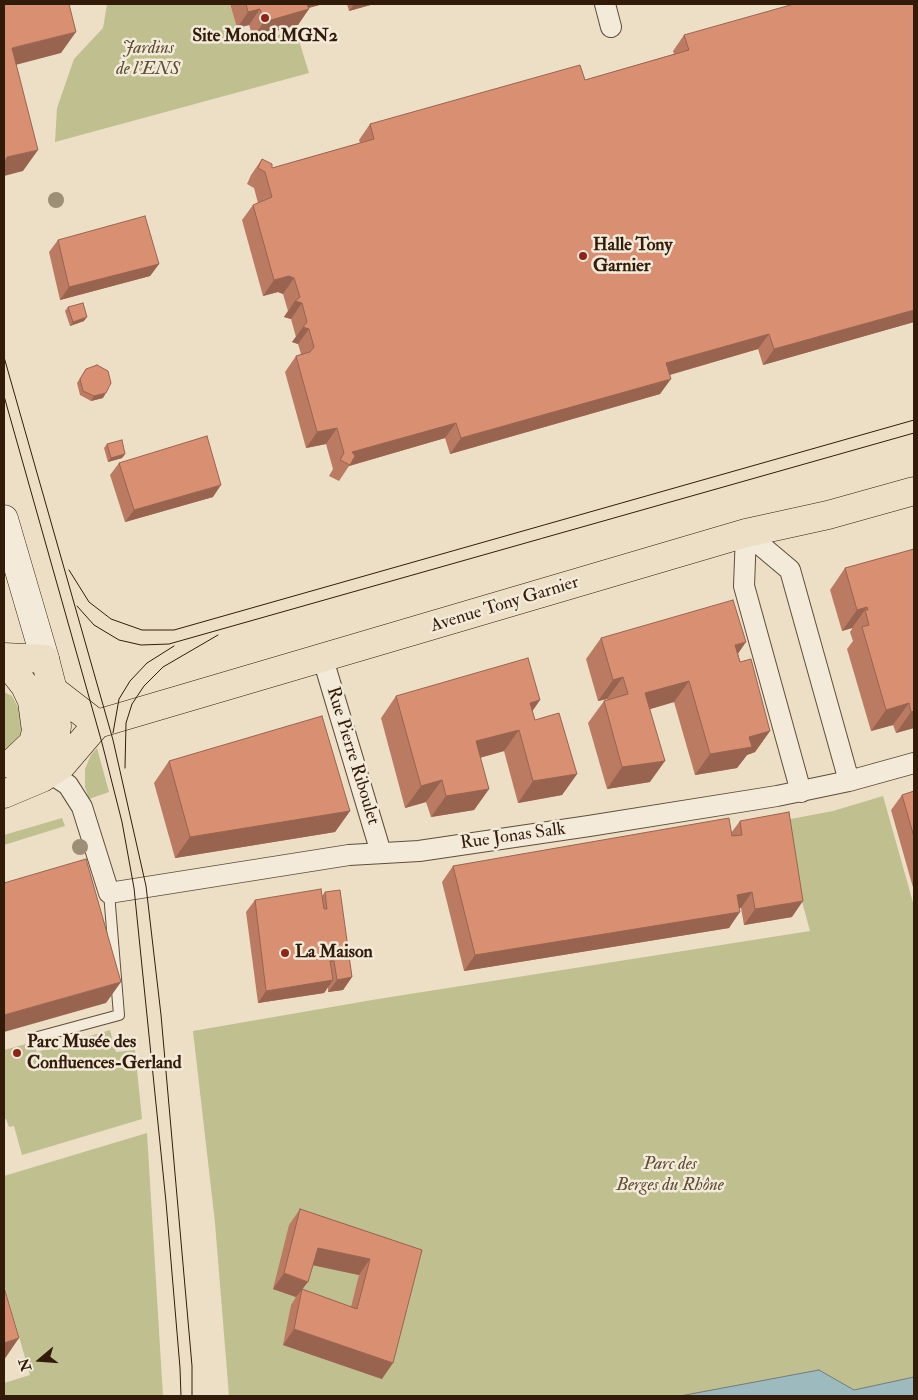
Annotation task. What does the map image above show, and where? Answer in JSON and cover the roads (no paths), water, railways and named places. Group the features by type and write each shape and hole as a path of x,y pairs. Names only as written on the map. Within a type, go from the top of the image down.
{"main road":[{"name":"Avenue Tony Garnier","path":"96,724 323,659 746,533 828,515 914,491"},
{"path":"4,658 45,660 53,690 57,726 55,739 45,757 23,773 4,783"},
{"path":"4,658 25,686 32,701 36,731 33,743 20,758 4,769"},
{"path":"4,794 23,788 50,773 70,757 96,724 53,690"}],"street":[{"path":"605,4 611,27"},
{"path":"4,519 45,660"},
{"path":"746,533 790,570 849,781"},
{"path":"746,533 744,586 801,792"},
{"name":"Rue Pierre Riboulet","path":"323,659 381,853"},
{"name":"Rue Jonas Salk","path":"109,893 319,860 418,850 570,829 801,792 914,763"},
{"path":"50,773 68,785 82,807 109,893"}],"lane":[{"path":"34,1038 119,1015 109,893"}],"water":[{"path":"819,1370 854,1390 914,1377 914,1396 680,1396"}],"tram line":[{"path":"4,357 113,740 146,886 161,1015 192,1366 192,1396"},
{"path":"4,396 102,743 122,822 134,888 166,1202 181,1396"},
{"path":"69,570 89,602 111,619 142,630 174,630 914,420"},
{"path":"77,606 94,625 119,640 141,645 169,644 914,433"},
{"path":"125,768 126,723 132,704 144,686 163,667 218,635"},
{"path":"113,733 119,699 130,681 147,663 174,646"}],"place":[{"name":"Site Monod MGN2","path":"265,18"},
{"name":"Halle Tony Garnier","path":"583,256"},
{"name":"La Maison","path":"285,953"},
{"name":"Parc Musée des Confluences-Gerland","path":"17,1053"}],"park label":[{"name":"Jardins de l'ENS","path":"148,59"},
{"name":"Parc des Berges du Rhône","path":"670,1175"}]}
